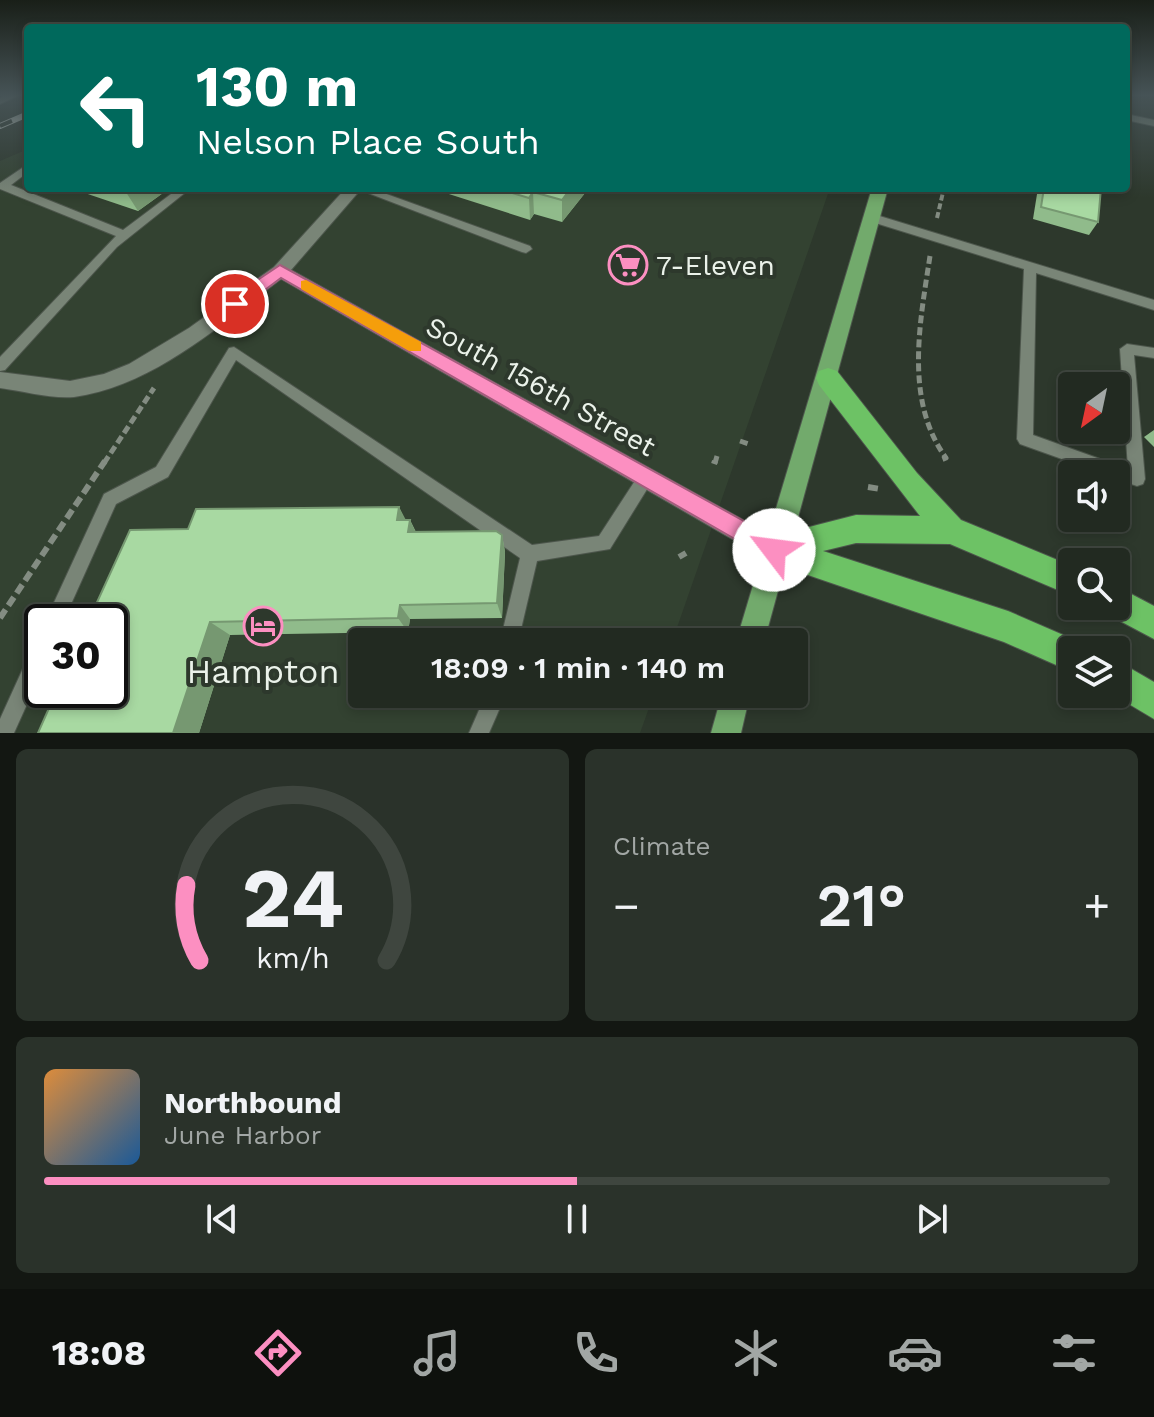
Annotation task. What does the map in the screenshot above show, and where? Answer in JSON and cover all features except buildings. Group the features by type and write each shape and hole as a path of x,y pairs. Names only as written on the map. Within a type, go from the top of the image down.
{"highway":[{"path":"828,378 907,482 951,530"},
{"path":"774,550 856,529 951,530 1058,575"},
{"path":"774,550 1008,627 1058,650"},
{"path":"1130,610 1154,623"},
{"path":"1130,686 1154,702"}],"main road":[{"path":"754,628 879,192"},
{"path":"726,733 732,708"}],"street":[{"path":"0,380 70,389 106,382 136,370 196,333 280,271 353,192"},
{"name":"South 156th Street","path":"280,271 774,550"}],"lane":[{"path":"24,170 3,186 124,235"},
{"path":"0,366 124,235 181,192"},
{"path":"368,192 526,249"},
{"path":"873,218 1154,305"},
{"path":"1030,268 1025,439 1137,479 1127,349 1154,353"},
{"path":"62,604 110,499 162,472 234,352 530,554 604,543 646,478"},
{"path":"512,628 530,554"},
{"path":"4,733 24,689"},
{"path":"479,733 490,708"}],"path":[{"path":"941,460 946,458 933,446 920,386 918,336 943,192"},
{"path":"0,618 156,385"},
{"path":"740,441 749,444"}],"shaded area":[{"path":"24,151 24,192 829,192 677,628 348,628 348,708 649,708 640,733 0,733 0,161"}],"slow traffic":[{"path":"306,285 415,347"}],"place":[{"name":"7-Eleven","path":"628,265"},
{"name":"Hampton","path":"263,626"}],"route":[{"path":"235,304 280,271 774,550"}]}
